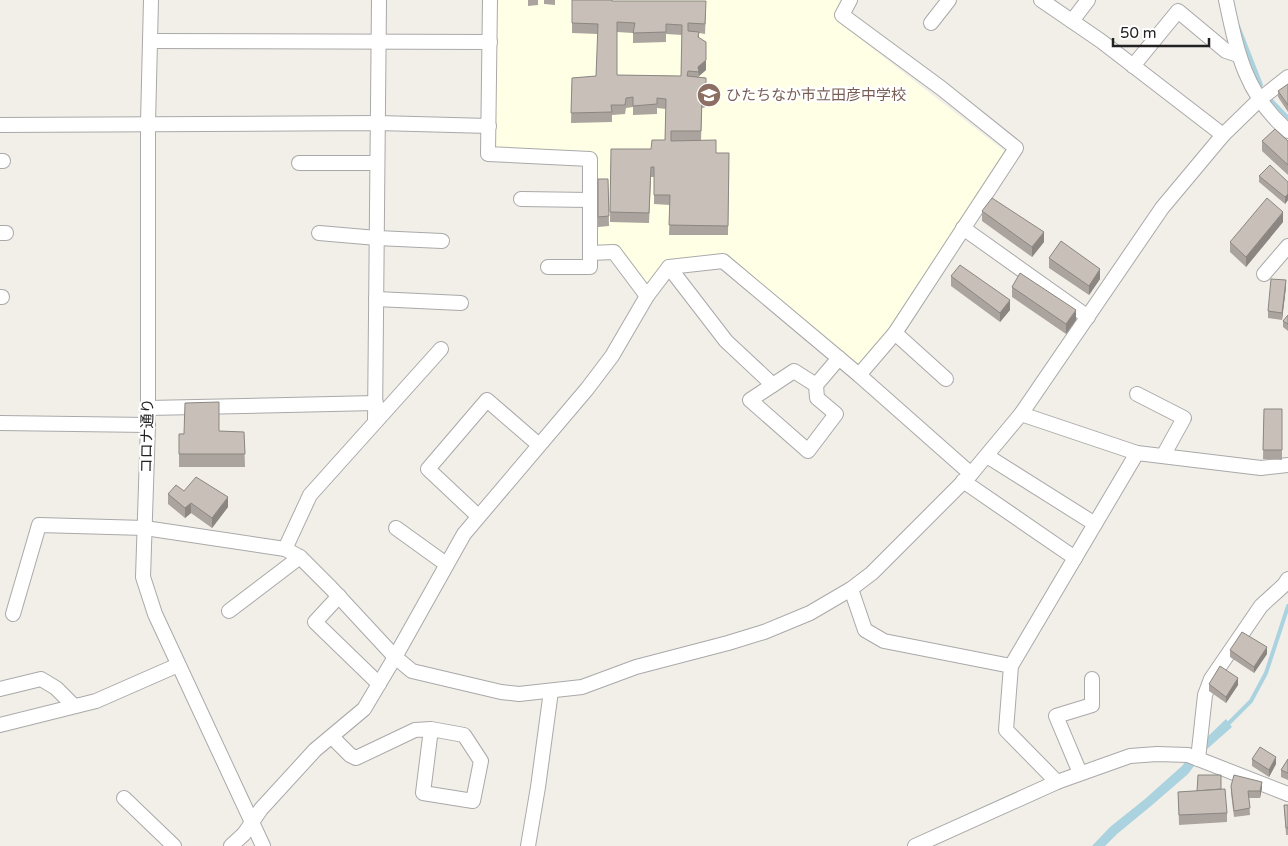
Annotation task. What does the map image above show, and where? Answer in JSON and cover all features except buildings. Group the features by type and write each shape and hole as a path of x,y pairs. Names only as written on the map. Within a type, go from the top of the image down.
{"street":[{"name":"コロナ通り","path":"151,0 148,123 148,425 143,577 155,614 263,846"},
{"path":"375,422 378,0"},
{"path":"490,0 488,154 590,159 590,267 548,267"},
{"path":"850,0 842,15 941,88 1016,148 895,333 859,375"},
{"path":"931,23 949,0"},
{"path":"1041,0 1133,66 1223,135"},
{"path":"1072,21 1088,0"},
{"path":"1226,0 1238,55 1259,100 1288,131"},
{"path":"1133,66 1178,11 1226,51 1238,55"},
{"path":"150,40 490,42"},
{"path":"13,614 39,525 145,528 285,549 300,557 396,657 412,671 501,692 519,694 582,687 636,666 764,632 810,613 872,573 898,549 987,456 1021,414 1162,208 1223,135 1259,100 1288,77"},
{"path":"0,125 378,123 488,126"},
{"path":"299,163 377,163"},
{"path":"521,199 590,200"},
{"path":"963,228 1088,317"},
{"path":"319,234 442,241"},
{"path":"1264,274 1288,246"},
{"path":"590,254 614,252 647,296"},
{"path":"231,846 244,834 261,809 315,750 364,709 396,657 464,534 587,389 612,356 647,296 669,267 722,261 859,375 967,478 1075,558"},
{"path":"669,267 726,341 773,385"},
{"path":"376,300 461,303"},
{"path":"895,333 946,379"},
{"path":"285,549 310,495 441,349"},
{"path":"816,385 794,371 750,400 808,451 836,414 817,398 816,385 839,358"},
{"path":"1137,394 1184,418 1162,456"},
{"path":"478,516 428,469 487,400 539,444"},
{"path":"148,408 376,403"},
{"path":"1021,414 1137,453 1261,468 1288,465"},
{"path":"0,423 148,425"},
{"path":"1057,782 1006,730 1011,666 1137,453"},
{"path":"987,456 1095,524"},
{"path":"396,528 446,564"},
{"path":"229,611 300,557"},
{"path":"1198,759 1205,695 1211,679 1261,606 1288,579"},
{"path":"851,588 865,630 884,641 1011,666"},
{"path":"339,596 315,622 379,684"},
{"path":"0,725 96,701 178,665"},
{"path":"0,689 41,679 56,688 74,706"},
{"path":"1080,774 1056,716 1092,705 1092,679"},
{"path":"528,846 551,691"},
{"path":"332,737 350,755 356,758 415,730 431,729 464,734 481,761 473,801 423,793 431,729"},
{"path":"915,846 1057,782 1130,756 1157,754 1188,755 1288,794"},
{"path":"124,798 174,846"}],"shaded area":[{"name":"ひたちなか市立田彦中学校","path":"495,0 845,0 836,20 1007,153 892,331 858,370 723,257 669,262 645,287 593,243 595,155 492,152"}],"water":[{"path":"1226,719 1232,727 1206,750 1188,774 1105,846 1092,846 1110,827 1182,766 1202,742"}],"waterway":[{"path":"1238,26 1261,85"},
{"path":"1271,100 1288,118"},
{"path":"1227,725 1251,701 1266,673 1288,606"}],"place":[{"name":"ひたちなか市立田彦中学校","path":"709,95"}]}
